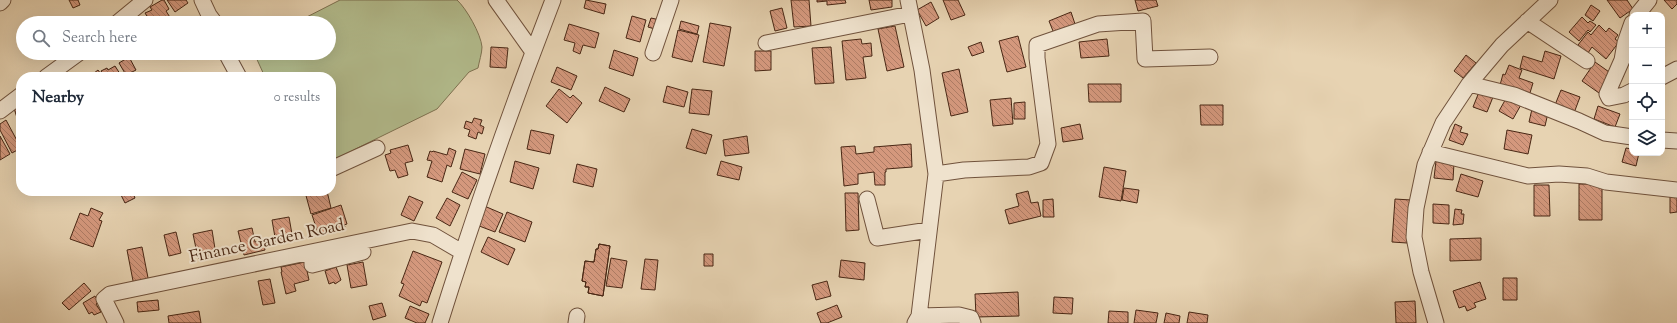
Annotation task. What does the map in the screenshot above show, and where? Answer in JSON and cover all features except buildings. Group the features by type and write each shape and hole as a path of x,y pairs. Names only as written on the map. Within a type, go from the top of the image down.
{"street":[{"path":"0,3 3,0"},
{"path":"126,16 145,0"},
{"path":"202,0 209,16"},
{"path":"496,0 533,52"},
{"path":"440,323 462,252 553,0"},
{"path":"653,53 670,0"},
{"path":"1436,323 1421,272 1414,237 1416,208 1425,165 1442,122 1469,84 1502,45 1550,0"},
{"path":"1639,12 1649,0"},
{"path":"766,43 909,7 922,70 936,174 917,319 959,315 971,318 973,323"},
{"path":"936,174 964,170 1029,167 1041,163 1048,144 1037,58 1037,45 1098,24 1143,21 1145,59 1210,57"},
{"path":"1527,21 1587,61"},
{"path":"1629,32 1622,60 1607,94 1610,98 1629,92"},
{"path":"53,72 69,60"},
{"path":"230,60 236,72"},
{"path":"1665,76 1677,70"},
{"path":"1469,84 1514,95 1605,133 1629,137"},
{"path":"0,111 16,99"},
{"path":"1665,140 1677,142"},
{"path":"336,167 377,148"},
{"path":"1430,152 1528,176 1559,174 1580,175 1606,182 1677,190"},
{"path":"867,199 877,238 929,230"},
{"name":"Finance Garden Road","path":"116,323 104,299 110,294 412,231 433,235 462,252"},
{"path":"312,252 312,265 363,252"}],"green space":[{"path":"340,0 457,0 465,9 479,35 482,49 478,68 469,72 437,109 336,159 336,72 263,72 257,60 336,60 336,16 309,16"}]}
